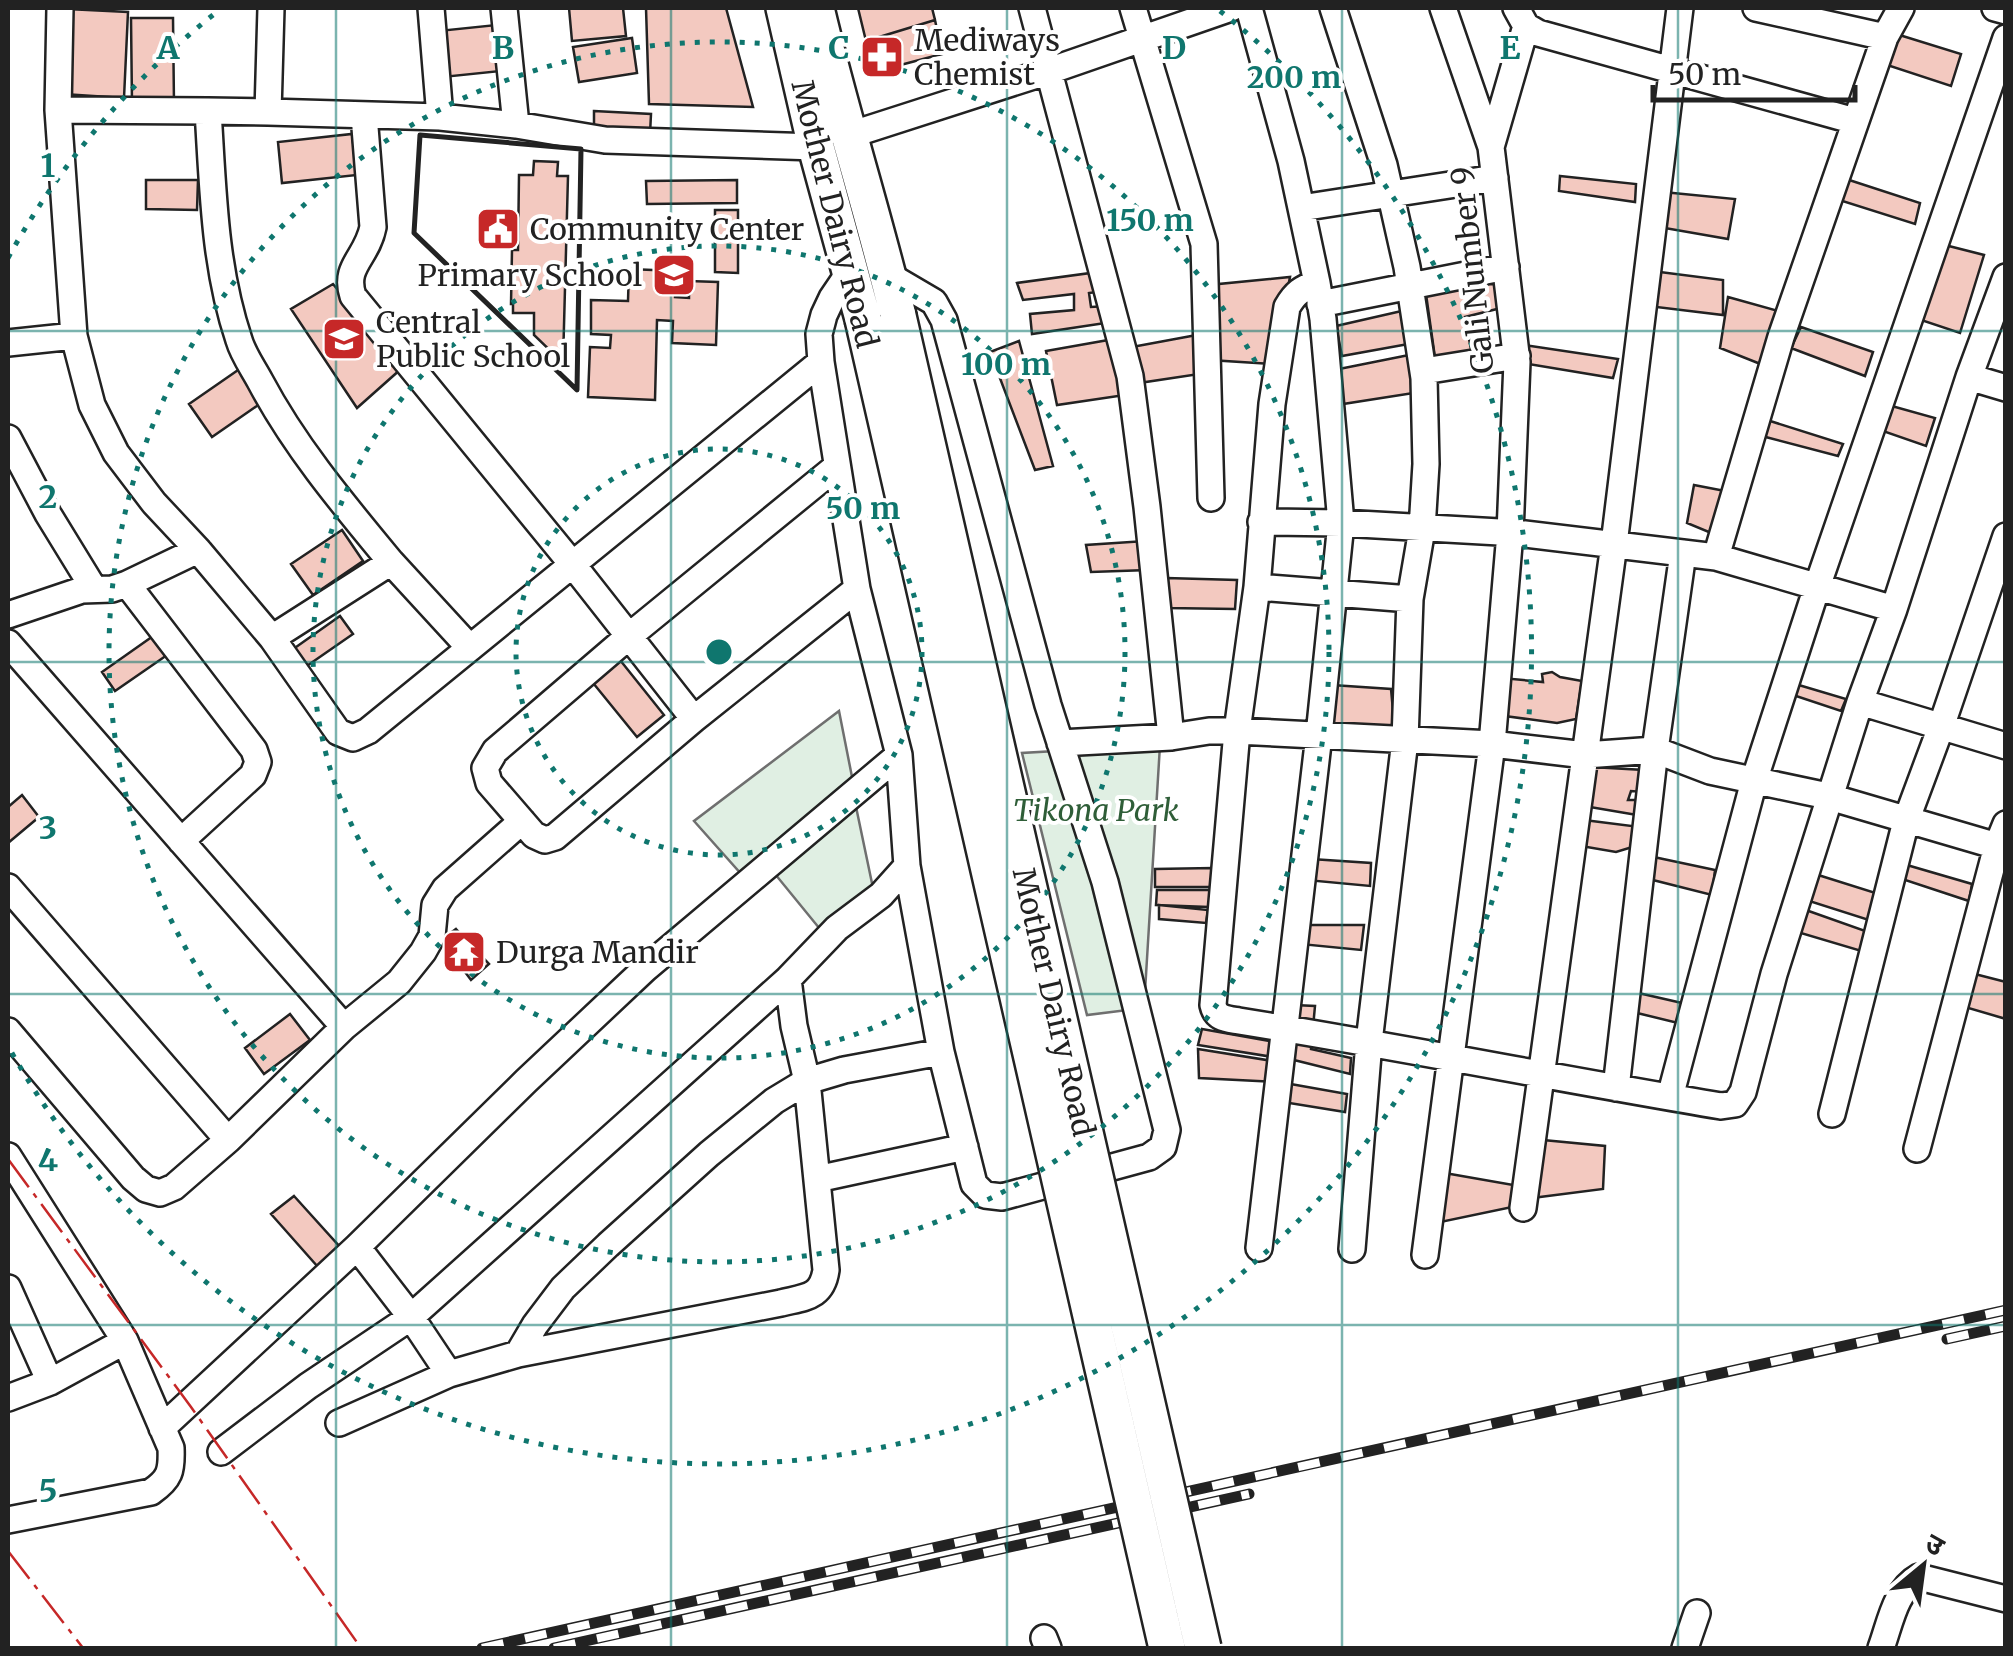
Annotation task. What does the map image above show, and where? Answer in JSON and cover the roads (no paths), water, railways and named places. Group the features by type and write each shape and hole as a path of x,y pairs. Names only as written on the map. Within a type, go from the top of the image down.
{"main road":[{"name":"Mother Dairy Road","path":"784,8 816,147 851,270 880,318 1203,1648"},
{"name":"Mother Dairy Road","path":"816,8 836,95 888,275 880,318 1167,1648"}],"street":[{"path":"60,8 58,110 74,336 92,405 116,452 154,503 272,638 338,732 353,738 368,731 821,362"},
{"path":"268,112 271,8"},
{"path":"431,8 440,117"},
{"path":"504,8 516,125"},
{"path":"1032,8 1130,376 1171,738"},
{"path":"1132,8 1204,244 1211,498"},
{"path":"850,135 1231,8"},
{"path":"1249,8 1291,160 1318,294 1341,523 1259,1248"},
{"path":"1333,8 1384,165 1410,284 1424,371 1426,464 1422,528 1410,599 1404,740 1369,1042 1352,1249"},
{"name":"Gali Number 9","path":"1425,1255 1492,744 1510,533 1517,356 1491,146 1444,8"},
{"path":"1524,1208 1614,544 1680,8"},
{"path":"1756,8 1884,37"},
{"path":"1716,558 1781,337 1884,37 1901,8"},
{"path":"1994,8 2006,10"},
{"path":"1491,146 1520,17 1538,33 1855,121"},
{"path":"1670,1098 1754,780 2006,38"},
{"path":"58,110 440,117 605,140 816,147"},
{"path":"208,111 222,280 240,344 276,412 327,484 391,562 470,648"},
{"path":"364,115 373,227 370,242 351,271 348,282 354,296 694,718"},
{"path":"1301,208 1495,178"},
{"path":"1506,267 1410,284 1318,294 1302,288 1287,307 1272,404 1257,587 1237,731 1213,1005 1221,1017 1721,1106 1735,1104 1742,1092 1774,974 1860,702 2006,277"},
{"path":"851,270 832,298 820,334 836,467 857,590 899,755 907,866 941,1052 974,1184 985,1194 1002,1197 1149,1157 1163,1147 1167,1130 1104,882 1060,743 944,320 934,302 888,275"},
{"path":"8,343 74,336"},
{"path":"1424,371 1517,356"},
{"path":"1969,377 2006,388"},
{"path":"8,438 94,589"},
{"path":"836,467 495,751 485,768 489,783 534,835 545,840 555,837 694,718 857,590"},
{"path":"1261,522 1510,533 1683,553 1716,558 1894,609"},
{"path":"1832,1114 1906,821 2006,536"},
{"path":"8,614 82,590 112,589 198,550"},
{"path":"1616,1088 1655,750 1683,553"},
{"path":"272,638 391,562"},
{"path":"126,584 254,750 258,762 253,776 180,841"},
{"path":"1257,587 1410,599"},
{"path":"8,643 344,1027"},
{"path":"1860,702 2006,746"},
{"path":"1060,743 1237,731 1492,744 1585,755 1655,750 1710,771 1831,797 1906,821 2001,835 1917,1149"},
{"path":"162,1428 645,969 899,755"},
{"path":"8,1030 133,1178 146,1189 160,1192 174,1187 344,1027 399,982 432,936 436,905 445,889 522,821"},
{"path":"221,1452 308,1386 411,1317 788,980 837,928 881,895 907,866"},
{"path":"8,887 16,914 228,1140"},
{"path":"338,1424 450,1374 518,1354 812,1295 821,1288 826,1270 807,1081 788,980"},
{"path":"518,1354 562,1288 774,1101 807,1081 844,1070 941,1052"},
{"path":"817,1179 965,1147"},
{"path":"8,1156 124,1342 170,1448 172,1466 166,1482 151,1492 8,1520"},
{"path":"356,1246 450,1374"},
{"path":"8,1288 50,1382"},
{"path":"8,1398 50,1382 124,1342"},
{"path":"1882,1648 1900,1595 1918,1577 2006,1600"},
{"path":"1684,1648 1697,1613"}],"railway":[{"path":"482,1648 2006,1310"},
{"path":"1947,1339 2006,1326"},
{"path":"554,1648 1249,1494"}],"place":[{"name":"Mediways Chemist","path":"882,57"},
{"name":"Community Center","path":"498,229"},
{"name":"Primary School","path":"674,275"},
{"name":"Central Public School","path":"344,339"},
{"name":"Durga Mandir","path":"464,952"}],"park label":[{"name":"Tikona Park","path":"1096,810"}]}
